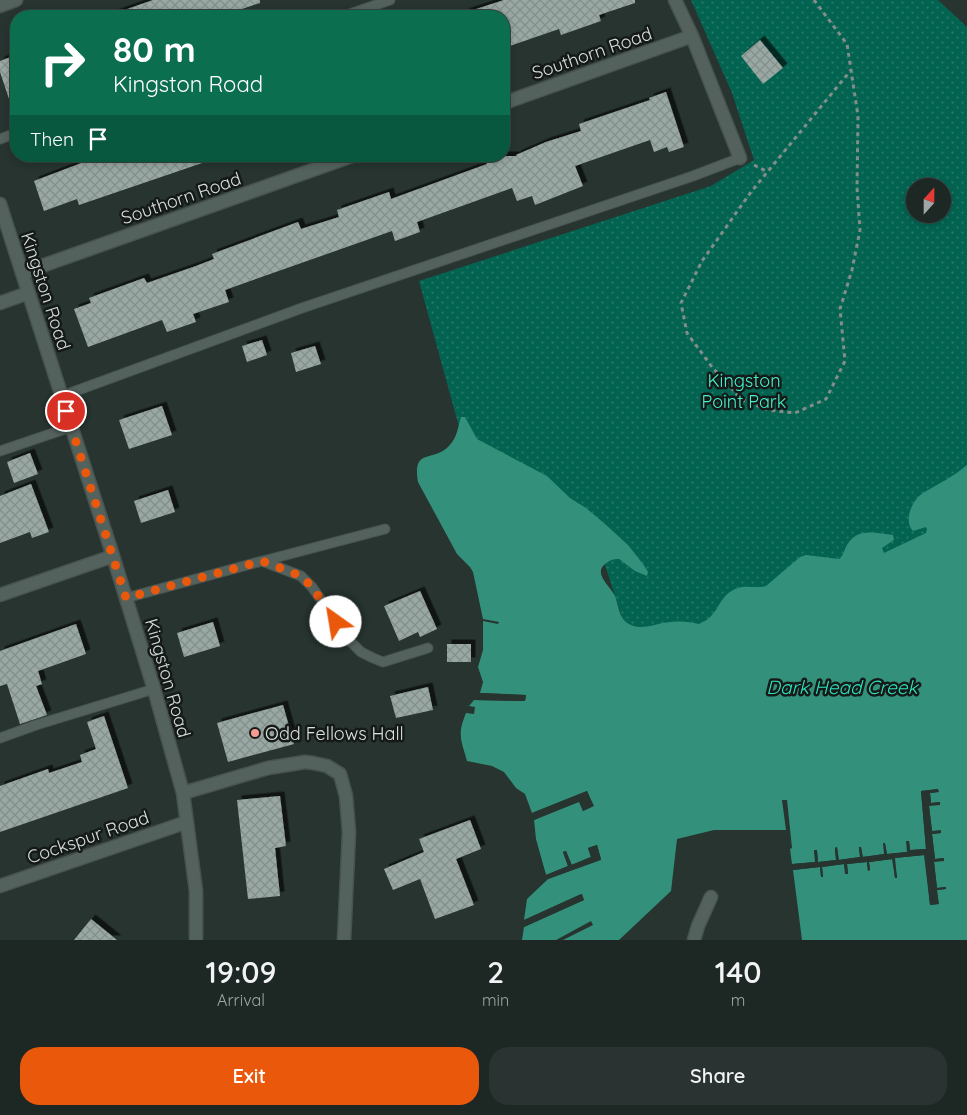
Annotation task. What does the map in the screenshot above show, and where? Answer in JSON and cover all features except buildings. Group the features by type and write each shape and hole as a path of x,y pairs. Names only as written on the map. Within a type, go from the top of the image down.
{"street":[{"path":"0,6 16,0"},
{"path":"675,0 692,36 740,158"},
{"name":"Southorn Road","path":"510,101 692,36"},
{"name":"Southorn Road","path":"22,273 335,162"},
{"name":"Kingston Road","path":"0,204 113,556 183,792 196,891 196,940"},
{"path":"0,304 28,294"},
{"path":"0,595 113,556"},
{"path":"183,792 268,768 305,762 327,766 340,774 346,796 349,832 344,940"},
{"name":"Cockspur Road","path":"0,886 187,822"},
{"path":"694,940 711,897"}],"lane":[{"path":"361,10 390,0"},
{"path":"62,396 302,308 693,176 740,158"},
{"path":"0,451 71,427"},
{"path":"126,598 385,528"},
{"path":"262,561 301,576 312,587 350,641 361,652 383,662 428,648"},
{"path":"0,738 154,689"}],"path":[{"path":"814,0 847,44 851,70 858,116 857,188 860,230 852,270 840,309 845,361 826,399 795,413 768,410 741,399 712,367 687,333 681,302 702,261 752,192 851,70"}],"green space":[{"name":"Kingston Point Park","path":"691,0 938,0 967,27 967,489 925,538 679,639 624,624 605,565 581,518 467,456 419,281 711,186 754,160 732,93"}],"water":[{"name":"Dark Head Creek","path":"461,417 465,417 477,439 547,476 570,498 586,508 628,545 648,572 647,576 635,571 619,559 607,563 601,572 615,596 622,617 627,623 636,627 646,627 667,622 699,624 707,620 726,595 735,589 766,586 800,557 806,555 839,559 851,539 861,533 893,535 894,540 882,548 884,553 926,533 926,527 913,531 910,527 909,516 915,500 967,465 967,940 802,940 793,870 820,867 821,876 823,876 822,867 844,864 846,874 848,874 847,864 867,862 868,871 870,870 869,862 893,859 895,878 897,878 894,858 925,855 930,905 938,904 937,890 945,889 945,887 937,888 934,862 944,858 935,859 932,834 941,833 941,831 932,831 929,806 940,802 931,803 930,793 938,792 938,789 921,791 926,849 910,850 909,841 907,841 907,852 887,854 884,844 885,854 862,857 861,847 859,847 860,857 838,860 837,847 835,848 836,860 818,862 817,851 814,851 816,862 792,864 787,800 782,800 786,830 714,830 677,839 671,891 619,940 563,940 593,925 591,921 556,940 522,940 524,927 584,900 581,894 524,920 527,899 548,879 601,859 597,845 588,848 591,857 571,865 566,851 563,852 568,866 546,875 536,839 534,820 579,801 583,811 593,806 587,791 532,813 525,794 516,788 504,772 492,766 467,761 461,732 466,713 474,714 475,707 469,706 474,700 525,701 526,695 480,693 483,682 478,667 483,650 483,621 498,624 499,622 483,619 473,572 457,554 418,482 418,464 425,457 443,451 452,443"}],"pier":[{"path":"480,693 526,695 525,701 474,700 476,697 523,699 523,697 478,695"},
{"path":"938,789 939,792 930,793 931,803 940,802 940,805 929,806 932,831 941,830 941,833 932,834 935,859 944,858 944,861 934,862 937,888 946,887 946,889 937,890 939,904 930,905 924,855 895,858 897,878 895,878 892,859 869,862 870,870 868,871 867,862 847,864 848,874 845,874 844,864 822,867 823,877 821,877 820,867 793,870 793,868 893,856 793,867 792,864 815,862 814,850 817,850 818,862 836,860 835,848 837,847 839,860 860,857 859,847 861,847 863,857 884,854 883,843 885,843 887,854 907,852 906,841 909,841 910,850 926,849 921,791","holes":["924,793 927,793 927,806 936,902 933,902 927,854 925,852 909,854 928,849"]},
{"path":"587,791 594,806 583,811 579,802 534,820 534,817 578,799 581,800 584,807 590,805 586,794 533,815 532,813"},
{"path":"535,840 546,875 568,866 563,852 566,851 572,865 591,857 588,848 597,845 601,860 548,879 524,899 546,877 544,876"},
{"path":"582,894 584,900 524,927 524,924 581,899 524,923 524,920"}],"place":[{"name":"Odd Fellows Hall","path":"255,733"}],"route":[{"path":"66,411 126,598 262,561 301,576 321,598 336,622"}]}
